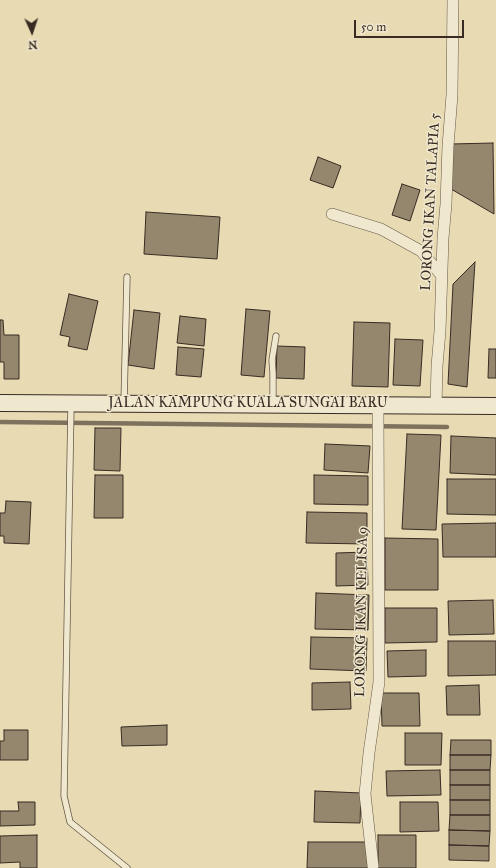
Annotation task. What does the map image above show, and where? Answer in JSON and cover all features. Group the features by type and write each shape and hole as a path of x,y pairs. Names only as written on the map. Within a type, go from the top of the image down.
{"street":[{"name":"LORONG IKAN TALAPIA 5","path":"436,406 448,146 452,95 453,0"},
{"path":"332,214 381,229 421,251 442,276"},
{"name":"JALAN KAMPUNG KUALA SUNGAI BARU","path":"0,403 71,407 124,404 273,405 378,413 436,406 496,406"},
{"name":"LORONG IKAN KELISA 9","path":"373,866 365,794 379,682 378,413"}],"lane":[{"path":"124,404 127,277"},
{"path":"273,405 272,360 276,336"},
{"path":"71,407 64,796 70,822 127,868"}],"building":[{"path":"493,143 494,214 451,189 451,144"},
{"path":"318,157 341,166 333,188 310,180"},
{"path":"402,184 420,190 410,221 392,215"},
{"path":"146,212 220,217 217,259 144,254"},
{"path":"475,262 467,387 448,384 453,284"},
{"path":"69,294 98,301 87,350 68,346 70,337 60,335"},
{"path":"246,309 270,311 264,377 241,375"},
{"path":"134,310 160,313 154,369 128,365"},
{"path":"180,316 206,319 204,346 177,343"},
{"path":"0,320 3,320 4,335 19,335 19,379 4,379 4,362 0,362"},
{"path":"354,322 390,323 388,387 352,386"},
{"path":"395,339 423,340 420,386 393,385"},
{"path":"277,346 305,347 304,379 276,378"},
{"path":"178,347 204,349 201,377 176,375"},
{"path":"489,349 496,349 496,378 488,378"},
{"path":"95,428 121,428 120,471 94,470"},
{"path":"407,434 441,435 436,530 402,529"},
{"path":"451,436 496,438 496,475 450,473"},
{"path":"325,444 370,446 368,473 324,470"},
{"path":"95,475 123,475 123,518 94,518"},
{"path":"314,475 368,476 368,505 314,504"},
{"path":"447,479 496,479 496,515 447,514"},
{"path":"6,501 31,502 29,544 4,543 4,536 0,536 0,513 5,513"},
{"path":"307,512 367,513 367,544 306,543"},
{"path":"496,523 496,557 443,557 442,524"},
{"path":"385,538 438,539 438,590 385,590"},
{"path":"367,552 368,585 336,586 336,553"},
{"path":"316,593 369,595 368,630 315,629"},
{"path":"493,600 494,634 449,635 448,601"},
{"path":"385,608 437,608 437,642 385,643"},
{"path":"311,637 367,638 366,671 310,669"},
{"path":"448,641 496,641 496,675 448,676"},
{"path":"426,650 426,676 388,677 387,651"},
{"path":"350,682 351,709 312,710 312,683"},
{"path":"479,685 480,715 447,715 446,686"},
{"path":"381,693 419,693 420,726 382,726"},
{"path":"167,725 167,745 122,746 121,727"},
{"path":"4,730 28,730 28,760 0,760 0,741 4,741"},
{"path":"405,733 442,733 441,765 405,765"},
{"path":"451,740 491,740 491,755 450,755"},
{"path":"450,755 491,755 490,770 450,770"},
{"path":"440,770 441,795 387,796 386,771"},
{"path":"450,770 490,770 490,785 450,785"},
{"path":"450,785 490,785 490,800 450,800"},
{"path":"315,791 361,793 360,823 314,822"},
{"path":"450,800 490,800 490,815 450,815"},
{"path":"18,802 35,802 35,825 0,826 0,811 19,811"},
{"path":"400,802 438,802 439,831 400,832"},
{"path":"450,815 490,815 490,831 449,830"},
{"path":"449,830 490,831 489,846 449,845"},
{"path":"37,835 37,868 20,868 20,862 0,863 0,836"},
{"path":"378,835 416,835 416,868 378,868"},
{"path":"308,842 370,842 370,868 307,868"},
{"path":"449,845 489,846 489,861 449,860"}],"waterway":[{"path":"0,422 447,427"}]}
